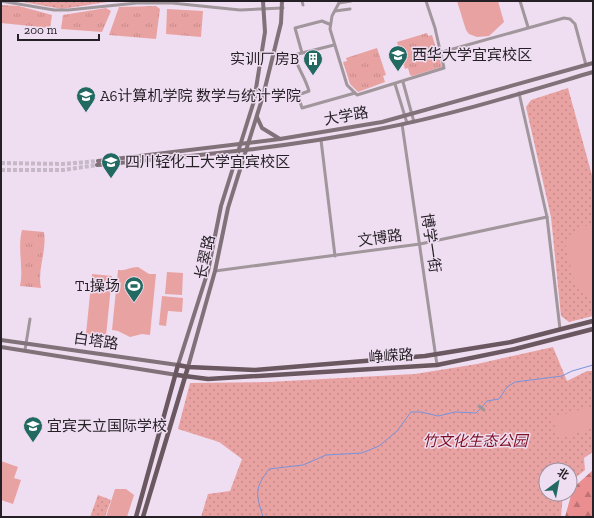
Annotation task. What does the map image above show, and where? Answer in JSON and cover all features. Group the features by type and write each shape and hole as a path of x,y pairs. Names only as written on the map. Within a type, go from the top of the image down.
{"main road":[{"name":"长翠路","path":"136,517 178,365 208,271 221,206 254,102 262,57 265,9 264,1"},
{"name":"长翠路","path":"143,517 216,271 228,208 257,117 273,57 283,8 282,1"},
{"name":"大学路","path":"593,64 412,115 382,122 248,144 97,163 238,152 321,140 414,122 593,72"},
{"path":"257,117 262,128 280,139"},
{"name":"峥嵘路","path":"188,367 255,370 436,354 511,342 593,321"},
{"name":"峥嵘路","path":"186,376 223,378 438,365 515,349 593,329"},
{"name":"白塔路","path":"1,340 188,367"},
{"name":"白塔路","path":"1,347 186,376"}],"street":[{"path":"1,1 54,10 137,3 172,4 240,10 283,8"},
{"path":"302,1 303,5"},
{"path":"351,1 339,2 329,24 347,85 355,93"},
{"path":"334,45 294,55 299,71 304,77 309,91 298,95 302,108 355,93 357,95 442,70 445,65 442,52 426,1"},
{"path":"520,1 528,27"},
{"path":"335,12 350,9"},
{"path":"442,52 561,18 570,20 575,24 586,65"},
{"path":"302,53 295,28 322,21 329,24"},
{"path":"403,82 414,122"},
{"path":"395,84 407,123"},
{"path":"519,93 547,217 560,329"},
{"name":"博学一街","path":"402,124 438,365"},
{"path":"321,140 335,256"},
{"name":"文博路","path":"216,271 420,244 547,217"},
{"path":"25,350 30,319"},
{"path":"479,406 484,410"}],"green space":[{"path":"17,1 114,1 62,9"},
{"path":"457,1 498,1 504,22 489,36 477,37 469,34 466,30"},
{"path":"1,5 19,6 52,15 50,28 1,23"},
{"path":"156,6 160,9 156,39 109,35 119,7"},
{"path":"106,8 111,11 102,32 61,29 63,15"},
{"path":"167,9 203,11 201,37 166,34"},
{"path":"427,33 428,36 432,35 442,67 412,76 410,75 408,68 405,69 397,42"},
{"path":"377,48 386,75 383,76 385,82 358,92 350,84 343,62 347,61 346,58"},
{"path":"568,88 593,179 593,316 569,322 561,316 551,217 526,107 531,100"},
{"path":"593,224 593,299 581,292 577,285 571,270 566,246 569,237 575,230"},
{"path":"22,230 44,232 45,239 40,274 41,288 20,286 20,244"},
{"path":"138,267 149,274 156,274 150,335 142,334 130,337 118,331 112,330 118,270"},
{"path":"167,272 183,273 182,295 165,294"},
{"path":"92,274 112,276 106,336 86,334"},
{"path":"162,296 183,298 182,312 168,311 166,326 159,325"},
{"name":"竹文化生态公园","path":"553,347 567,381 587,371 593,371 593,452 584,458 585,470 578,476 578,462 538,462 538,502 562,502 561,517 201,517 208,494 230,491 242,459 219,442 178,429 190,383 268,382 415,374 477,364"},
{"path":"593,406 593,428 559,439 552,418"},
{"path":"1,461 18,467 14,478 21,480 13,504 1,500"},
{"path":"593,470 593,517 565,517 569,502 578,502 578,484"},
{"path":"115,489 126,489 134,495 127,517 106,517"},
{"path":"98,495 111,500 105,517 90,517"}],"waterway":[{"path":"482,407 487,401 499,399 507,387 515,382 562,376 572,371 593,365"},
{"path":"263,517 258,492 261,482 269,469 303,465 326,455 362,453 379,446 397,431 411,412 421,412 438,416 455,412 476,413 480,409"}],"tunnel":[{"path":"1,163 63,164 98,161"},
{"path":"1,170 63,170 97,165"}],"place":[{"name":"西华大学宜宾校区","path":"398,72"},
{"name":"实训厂房B","path":"313,76"},
{"name":"A6计算机学院 数学与统计学院","path":"86,113"},
{"name":"四川轻化工大学宜宾校区","path":"111,179"},
{"name":"T1操场","path":"134,303"},
{"name":"宜宾天立国际学校","path":"33,443"}]}
